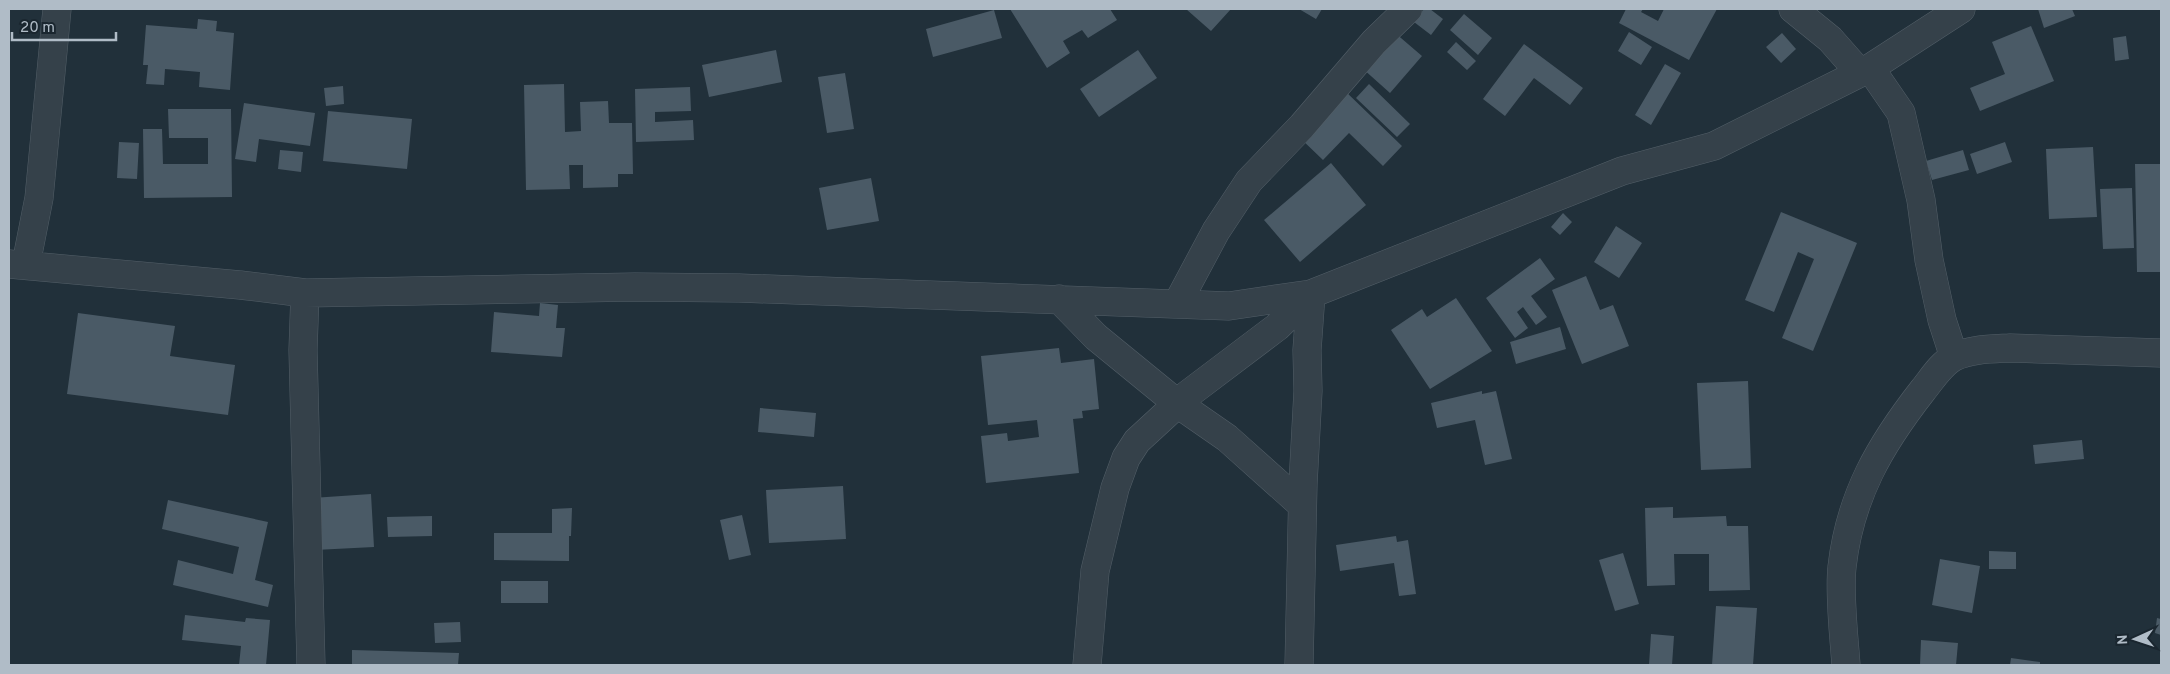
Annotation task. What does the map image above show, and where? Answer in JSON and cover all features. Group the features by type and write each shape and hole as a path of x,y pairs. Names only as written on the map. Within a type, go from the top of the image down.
{"street":[{"path":"57,9 39,198 17,264 305,293 635,287 730,288 1229,306 1311,294 1622,171 1714,146 1865,70 1961,9"},
{"path":"1177,304 1216,231 1249,181 1302,126 1374,42 1408,9"},
{"path":"1793,9 1830,38 1865,70 1901,113 1922,200 1929,260 1942,320 1954,357"},
{"path":"305,293 303,350 311,665"},
{"path":"1087,665 1095,571 1115,488 1126,458 1138,441 1178,404 1277,327 1311,294"},
{"path":"1299,665 1302,505 1311,294"},
{"path":"1058,300 1096,337 1178,404 1227,438 1302,505"},
{"path":"1846,665 1842,570 1845,542 1858,501 1869,469 1901,418 1942,367 1954,357 1985,349 2010,348 2161,353"}],"building":[{"path":"1010,9 1110,9 1117,20 1088,38 1082,30 1063,41 1070,53 1047,68"},
{"path":"1186,9 1231,9 1211,31"},
{"path":"1299,9 1322,9 1316,19"},
{"path":"1424,9 1430,9 1443,19 1431,35 1414,22"},
{"path":"1626,9 1643,9 1641,12 1658,21 1664,9 1717,9 1689,60 1619,23"},
{"path":"2038,9 2072,9 2075,16 2044,28"},
{"path":"994,10 1002,38 933,57 926,29"},
{"path":"1464,14 1492,38 1478,55 1450,30"},
{"path":"198,19 217,21 216,31 234,33 230,90 199,87 200,72 165,69 164,85 146,84 148,65 143,65 146,25 197,29"},
{"path":"2031,26 2054,81 1980,111 1970,88 2005,74 1992,42"},
{"path":"1394,32 1422,56 1390,93 1362,68"},
{"path":"1629,32 1652,47 1641,65 1618,51"},
{"path":"1782,33 1796,49 1781,63 1766,47"},
{"path":"2126,36 2129,59 2115,61 2113,38"},
{"path":"1456,42 1476,61 1467,70 1447,52"},
{"path":"1524,44 1583,88 1570,105 1534,78 1505,116 1483,99"},
{"path":"776,50 782,82 709,97 702,65"},
{"path":"1138,50 1157,78 1099,117 1080,89"},
{"path":"1665,64 1681,73 1651,125 1635,115"},
{"path":"845,73 854,129 827,133 818,77"},
{"path":"564,84 565,132 581,131 580,102 608,101 609,123 632,123 633,174 618,174 618,187 583,188 583,165 569,165 570,189 526,190 524,85"},
{"path":"1369,84 1410,124 1397,137 1356,98"},
{"path":"343,86 344,104 326,106 324,88"},
{"path":"690,87 691,111 655,112 655,122 693,120 694,140 636,142 635,89"},
{"path":"1343,89 1402,146 1383,166 1349,133 1323,160 1298,136"},
{"path":"244,103 315,113 310,146 259,139 256,162 235,159"},
{"path":"168,109 231,109 232,197 144,198 143,129 162,129 163,164 208,164 208,138 169,138"},
{"path":"328,111 412,119 407,169 323,161"},
{"path":"119,142 139,143 137,179 117,178"},
{"path":"2005,142 2012,162 1977,174 1970,154"},
{"path":"2093,147 2097,217 2049,219 2046,149"},
{"path":"280,150 303,152 301,172 278,169"},
{"path":"1963,150 1969,170 1932,180 1926,161"},
{"path":"1331,163 1366,205 1300,262 1264,220"},
{"path":"2135,164 2160,164 2161,272 2137,272"},
{"path":"871,178 879,221 827,230 819,188"},
{"path":"2132,188 2134,248 2103,249 2100,189"},
{"path":"1781,212 1857,243 1813,351 1782,338 1814,259 1798,252 1774,312 1745,300"},
{"path":"1563,213 1572,222 1560,235 1551,227"},
{"path":"1616,226 1642,243 1619,278 1594,262"},
{"path":"1540,258 1555,279 1531,296 1547,317 1536,325 1523,307 1517,312 1528,328 1515,338 1486,298"},
{"path":"1586,276 1600,310 1613,305 1629,346 1582,364 1552,290"},
{"path":"1456,298 1492,351 1430,389 1391,330 1422,309 1427,317"},
{"path":"540,303 558,305 556,328 565,328 562,357 491,352 494,312 539,316"},
{"path":"78,313 175,326 170,356 235,365 228,415 67,394"},
{"path":"1560,327 1566,349 1516,364 1510,342"},
{"path":"1059,348 1061,363 1094,359 1099,409 1082,411 1083,418 1073,419 1079,473 986,483 981,436 1007,433 1008,441 1039,437 1037,420 988,425 981,356"},
{"path":"1748,381 1751,468 1701,470 1697,383"},
{"path":"1482,391 1482,394 1496,391 1512,459 1485,465 1475,420 1437,428 1431,403"},
{"path":"760,408 816,413 814,437 758,432"},
{"path":"2082,440 2084,459 2035,464 2033,445"},
{"path":"843,486 846,539 769,543 766,490"},
{"path":"371,494 374,547 315,550 312,498"},
{"path":"168,500 268,522 255,580 273,585 268,607 173,585 178,560 233,574 239,547 162,529"},
{"path":"1673,507 1673,518 1726,516 1727,526 1748,526 1750,590 1709,591 1709,554 1674,554 1675,585 1647,586 1645,508"},
{"path":"572,508 569,561 494,560 494,533 552,533 552,509"},
{"path":"742,515 751,555 729,560 720,520"},
{"path":"432,516 432,536 388,537 387,517"},
{"path":"1396,536 1397,542 1408,540 1416,594 1399,596 1394,563 1340,571 1336,545"},
{"path":"1989,551 2016,552 2016,569 1989,569"},
{"path":"1623,553 1639,604 1615,611 1599,560"},
{"path":"1940,559 1980,566 1972,613 1932,605"},
{"path":"501,581 548,581 548,603 501,603"},
{"path":"1716,606 1757,608 1753,665 1712,665"},
{"path":"185,615 245,622 246,618 270,620 266,665 239,665 241,646 182,640"},
{"path":"2157,618 2161,619 2161,635 2155,633"},
{"path":"460,622 461,642 435,643 434,623"},
{"path":"1651,634 1674,636 1672,665 1649,665"},
{"path":"1921,640 1958,643 1956,665 1920,665"},
{"path":"352,650 459,653 458,665 352,665"},
{"path":"2011,658 2040,662 2040,665 2010,665"}]}
